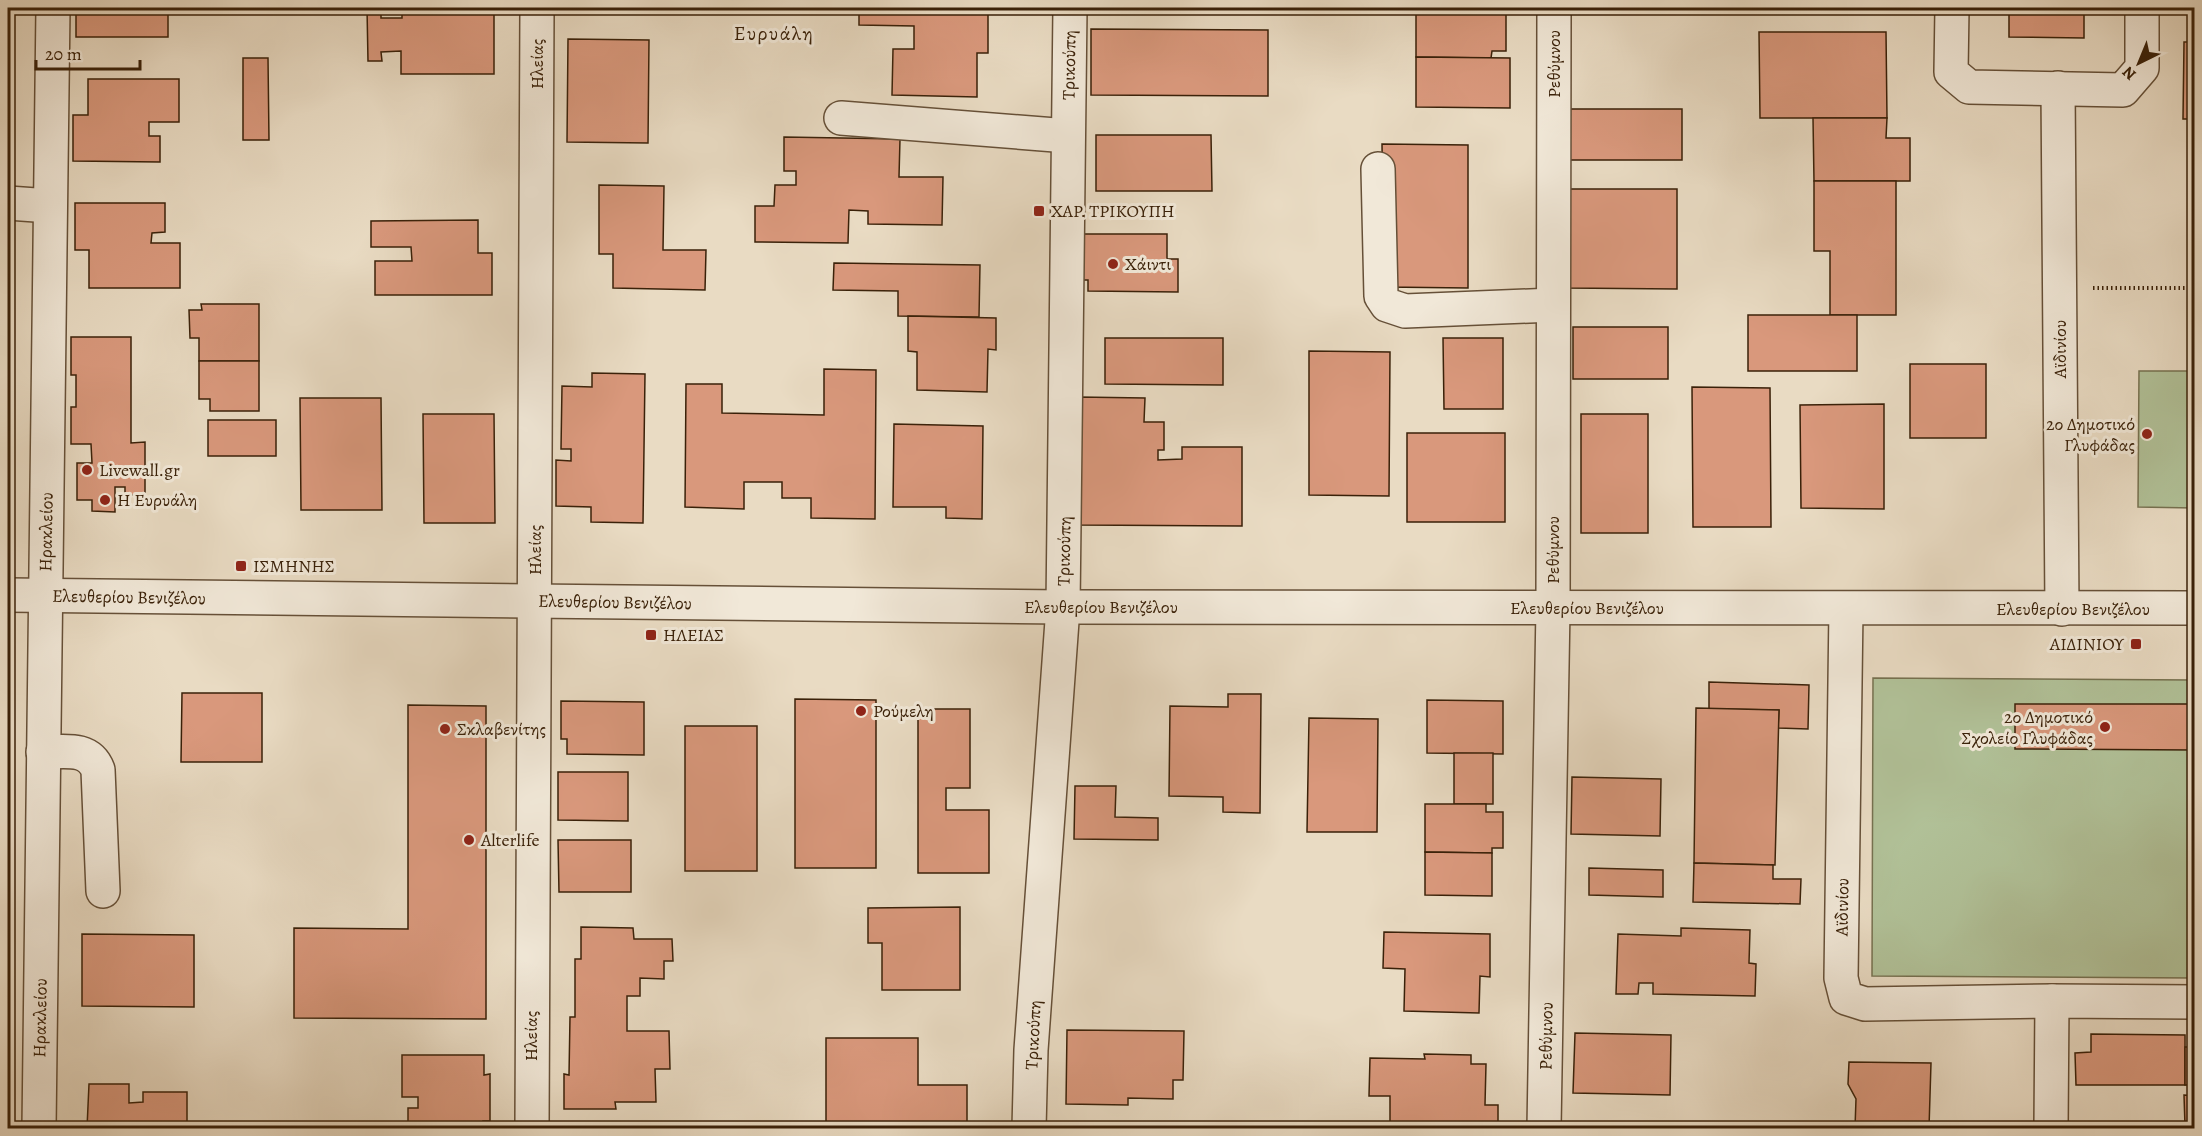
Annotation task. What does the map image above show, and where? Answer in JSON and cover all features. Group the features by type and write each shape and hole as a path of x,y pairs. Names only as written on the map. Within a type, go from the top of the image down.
{"street":[{"name":"Ηρακλείου","path":"39,1128 53,8"},
{"name":"Ηλείας","path":"531,1128 537,8"},
{"name":"Τρικούπη","path":"1029,1128 1031,1050 1063,608 1070,8"},
{"name":"Ρεθύμνου","path":"1545,1128 1553,608 1554,8"},
{"path":"1952,8 1951,72 1969,87 2123,90 2142,68 2142,8"},
{"name":"Αϊδινίου","path":"2058,88 2062,609"},
{"path":"841,118 1068,136"},
{"path":"1378,169 1381,296 1387,305 1405,311 1553,305"},
{"path":"8,203 50,206"},
{"name":"Ελευθερίου Βενιζέλου","path":"8,595 1063,608 2194,608"},
{"name":"Αϊδινίου","path":"1846,609 1841,978 1846,998 1865,1004 2052,1001 2194,1002"},
{"path":"43,752 86,754 94,761 98,770 103,891"},
{"path":"2051,1128 2052,1001"}],"path":[{"path":"2060,288 2194,288"}],"green space":[{"path":"2139,371 2194,371 2194,508 2138,507"},
{"path":"1873,678 2194,680 2194,978 1872,976"}],"building":[{"path":"76,8 168,8 168,37 76,37"},
{"path":"367,8 381,8 381,18 402,18 402,8 494,8 494,74 401,74 401,51 381,52 382,61 368,61"},
{"path":"859,8 988,8 988,53 977,53 977,97 892,95 893,49 914,49 914,26 859,25"},
{"path":"1455,8 1506,8 1506,51 1492,51 1491,58 1416,57 1416,12 1455,12"},
{"path":"2009,8 2084,8 2084,38 2009,37"},
{"path":"1091,29 1268,30 1268,96 1091,95"},
{"path":"1759,32 1886,32 1887,118 1760,118"},
{"path":"568,39 649,40 648,143 567,142"},
{"path":"2184,42 2194,42 2194,119 2183,119"},
{"path":"1416,57 1510,58 1510,108 1416,107"},
{"path":"243,58 268,58 269,140 243,140"},
{"path":"88,79 179,79 179,122 149,122 149,136 160,136 160,162 73,161 73,115 88,115"},
{"path":"1563,109 1682,109 1682,160 1563,160"},
{"path":"1813,118 1887,118 1886,138 1910,138 1910,181 1814,181"},
{"path":"1096,135 1211,135 1212,191 1096,191"},
{"path":"784,137 900,139 899,177 943,177 942,225 868,224 868,211 849,210 848,243 755,242 755,206 774,206 775,185 796,185 796,171 784,171"},
{"path":"1382,144 1468,145 1468,288 1384,287"},
{"path":"1814,181 1896,181 1896,315 1830,315 1830,251 1814,251"},
{"path":"599,185 664,186 663,250 706,250 705,290 613,288 613,254 599,254"},
{"path":"1566,189 1677,189 1677,289 1566,288"},
{"path":"75,203 165,203 165,232 152,233 151,243 180,243 180,288 89,288 89,250 75,250"},
{"path":"478,220 478,253 492,253 492,295 375,295 375,261 412,261 411,247 371,247 371,221"},
{"path":"1078,234 1167,234 1167,259 1178,259 1178,292 1088,291 1088,280 1078,280"},
{"path":"834,263 980,265 979,317 898,316 898,291 833,290"},
{"path":"201,304 259,304 259,361 199,361 199,338 190,338 189,310 202,310"},
{"path":"1748,315 1857,315 1857,371 1748,371"},
{"path":"908,316 996,318 996,350 988,349 987,392 917,390 917,352 908,351"},
{"path":"1573,327 1668,327 1668,379 1573,379"},
{"path":"71,337 131,337 131,443 145,442 145,495 125,495 125,487 115,487 115,512 92,511 92,500 77,500 77,463 92,463 91,444 71,444 71,407 76,407 76,375 71,375"},
{"path":"1105,338 1223,338 1223,385 1105,384"},
{"path":"1443,338 1503,338 1503,409 1444,409"},
{"path":"1309,351 1390,352 1389,496 1309,495"},
{"path":"199,361 259,361 259,411 210,411 210,399 199,399"},
{"path":"1910,364 1986,364 1986,438 1910,438"},
{"path":"824,369 876,370 875,519 811,518 811,498 782,498 782,482 744,482 744,509 685,507 686,384 722,384 722,413 824,415"},
{"path":"592,373 645,374 643,523 591,522 591,507 556,506 556,460 571,461 571,449 561,449 562,386 592,387"},
{"path":"1692,387 1770,388 1771,527 1693,527"},
{"path":"1078,397 1145,398 1144,422 1164,422 1164,450 1158,450 1158,460 1182,459 1182,447 1242,447 1242,526 1078,525"},
{"path":"300,398 381,398 382,510 301,510"},
{"path":"1884,404 1884,509 1801,508 1800,405"},
{"path":"423,414 494,414 495,523 424,523"},
{"path":"1581,414 1648,414 1648,533 1581,533"},
{"path":"208,420 276,420 276,456 208,456"},
{"path":"894,424 983,426 982,519 946,518 946,507 893,507"},
{"path":"1407,433 1505,433 1505,522 1407,522"},
{"path":"1709,682 1809,685 1808,729 1778,728 1779,710 1709,709"},
{"path":"182,693 262,693 262,762 181,762"},
{"path":"1228,694 1261,694 1260,813 1223,812 1223,797 1169,796 1170,706 1228,707"},
{"path":"795,699 876,700 876,868 795,868"},
{"path":"1427,700 1503,701 1503,754 1427,753"},
{"path":"561,701 644,702 644,755 567,754 567,739 561,739"},
{"name":"2ο Δημοτικό Σχολείο Γλυφάδας","path":"2015,704 2194,704 2194,750 2015,749"},
{"path":"408,705 486,706 486,1019 294,1018 294,928 408,929"},
{"path":"1696,708 1779,710 1775,865 1694,863"},
{"path":"918,709 970,709 970,788 946,788 946,810 989,810 989,873 918,873"},
{"path":"1309,718 1378,719 1377,832 1307,832"},
{"path":"685,726 757,726 757,871 685,871"},
{"path":"1454,753 1493,753 1493,804 1454,804"},
{"path":"558,772 628,772 628,821 558,820"},
{"path":"1572,777 1661,779 1660,836 1571,834"},
{"path":"1075,786 1116,786 1115,817 1158,818 1158,840 1074,839"},
{"path":"1425,804 1486,804 1486,812 1503,812 1503,848 1492,848 1492,853 1425,852"},
{"path":"558,840 631,840 631,892 559,892"},
{"path":"1425,852 1492,853 1492,896 1425,895"},
{"path":"1694,863 1773,865 1773,879 1801,879 1800,904 1693,902"},
{"path":"1589,868 1663,870 1663,897 1589,895"},
{"path":"960,907 960,990 882,990 882,943 868,943 868,908"},
{"path":"581,927 633,928 634,939 672,939 673,961 664,961 664,979 640,978 640,996 627,996 627,1031 669,1031 670,1069 655,1069 656,1102 615,1102 616,1109 564,1109 564,1074 569,1075 570,1017 575,1017 575,959 581,959"},
{"path":"1681,928 1750,930 1749,963 1756,964 1755,996 1653,994 1653,983 1639,983 1638,994 1616,994 1618,934 1681,936"},
{"path":"1384,932 1490,934 1490,977 1480,976 1479,1013 1404,1011 1405,969 1383,968"},
{"path":"82,934 194,935 194,1007 82,1006"},
{"path":"1067,1030 1184,1031 1183,1080 1173,1080 1173,1099 1128,1098 1128,1105 1066,1104"},
{"path":"1575,1033 1671,1035 1670,1095 1573,1093"},
{"path":"2091,1034 2185,1035 2185,1085 2076,1085 2075,1053 2091,1052"},
{"path":"826,1038 918,1038 918,1085 967,1085 967,1128 826,1128"},
{"path":"2185,1047 2194,1047 2194,1085 2185,1085"},
{"path":"1424,1054 1471,1055 1471,1064 1486,1064 1485,1105 1498,1105 1498,1128 1390,1128 1390,1096 1369,1096 1370,1058 1425,1059"},
{"path":"402,1055 484,1055 484,1075 490,1074 490,1121 483,1121 483,1128 408,1128 408,1108 418,1108 418,1097 402,1097"},
{"path":"1849,1062 1931,1063 1929,1128 1855,1128 1856,1099 1848,1084"},
{"path":"89,1084 129,1084 129,1103 143,1102 143,1092 187,1092 187,1128 87,1128"},
{"path":"2184,1095 2194,1096 2194,1126 2185,1126"}],"place":[{"name":"ΧΑΡ. ΤΡΙΚΟΥΠΗ","path":"1039,211"},
{"name":"Χάιντι","path":"1113,264"},
{"name":"2ο Δημοτικό Γλυφάδας","path":"2147,434"},
{"name":"Livewall.gr","path":"87,470"},
{"name":"Η Ευρυάλη","path":"105,500"},
{"name":"ΙΣΜΗΝΗΣ","path":"241,566"},
{"name":"ΗΛΕΙΑΣ","path":"651,635"},
{"name":"ΑΙΔΙΝΙΟΥ","path":"2136,644"},
{"name":"Ρούμελη","path":"861,711"},
{"name":"2ο Δημοτικό Σχολείο Γλυφάδας","path":"2105,727"},
{"name":"Σκλαβενίτης","path":"445,729"},
{"name":"Alterlife","path":"469,840"}],"district":[{"name":"Ευρυάλη","path":"774,33"}]}
